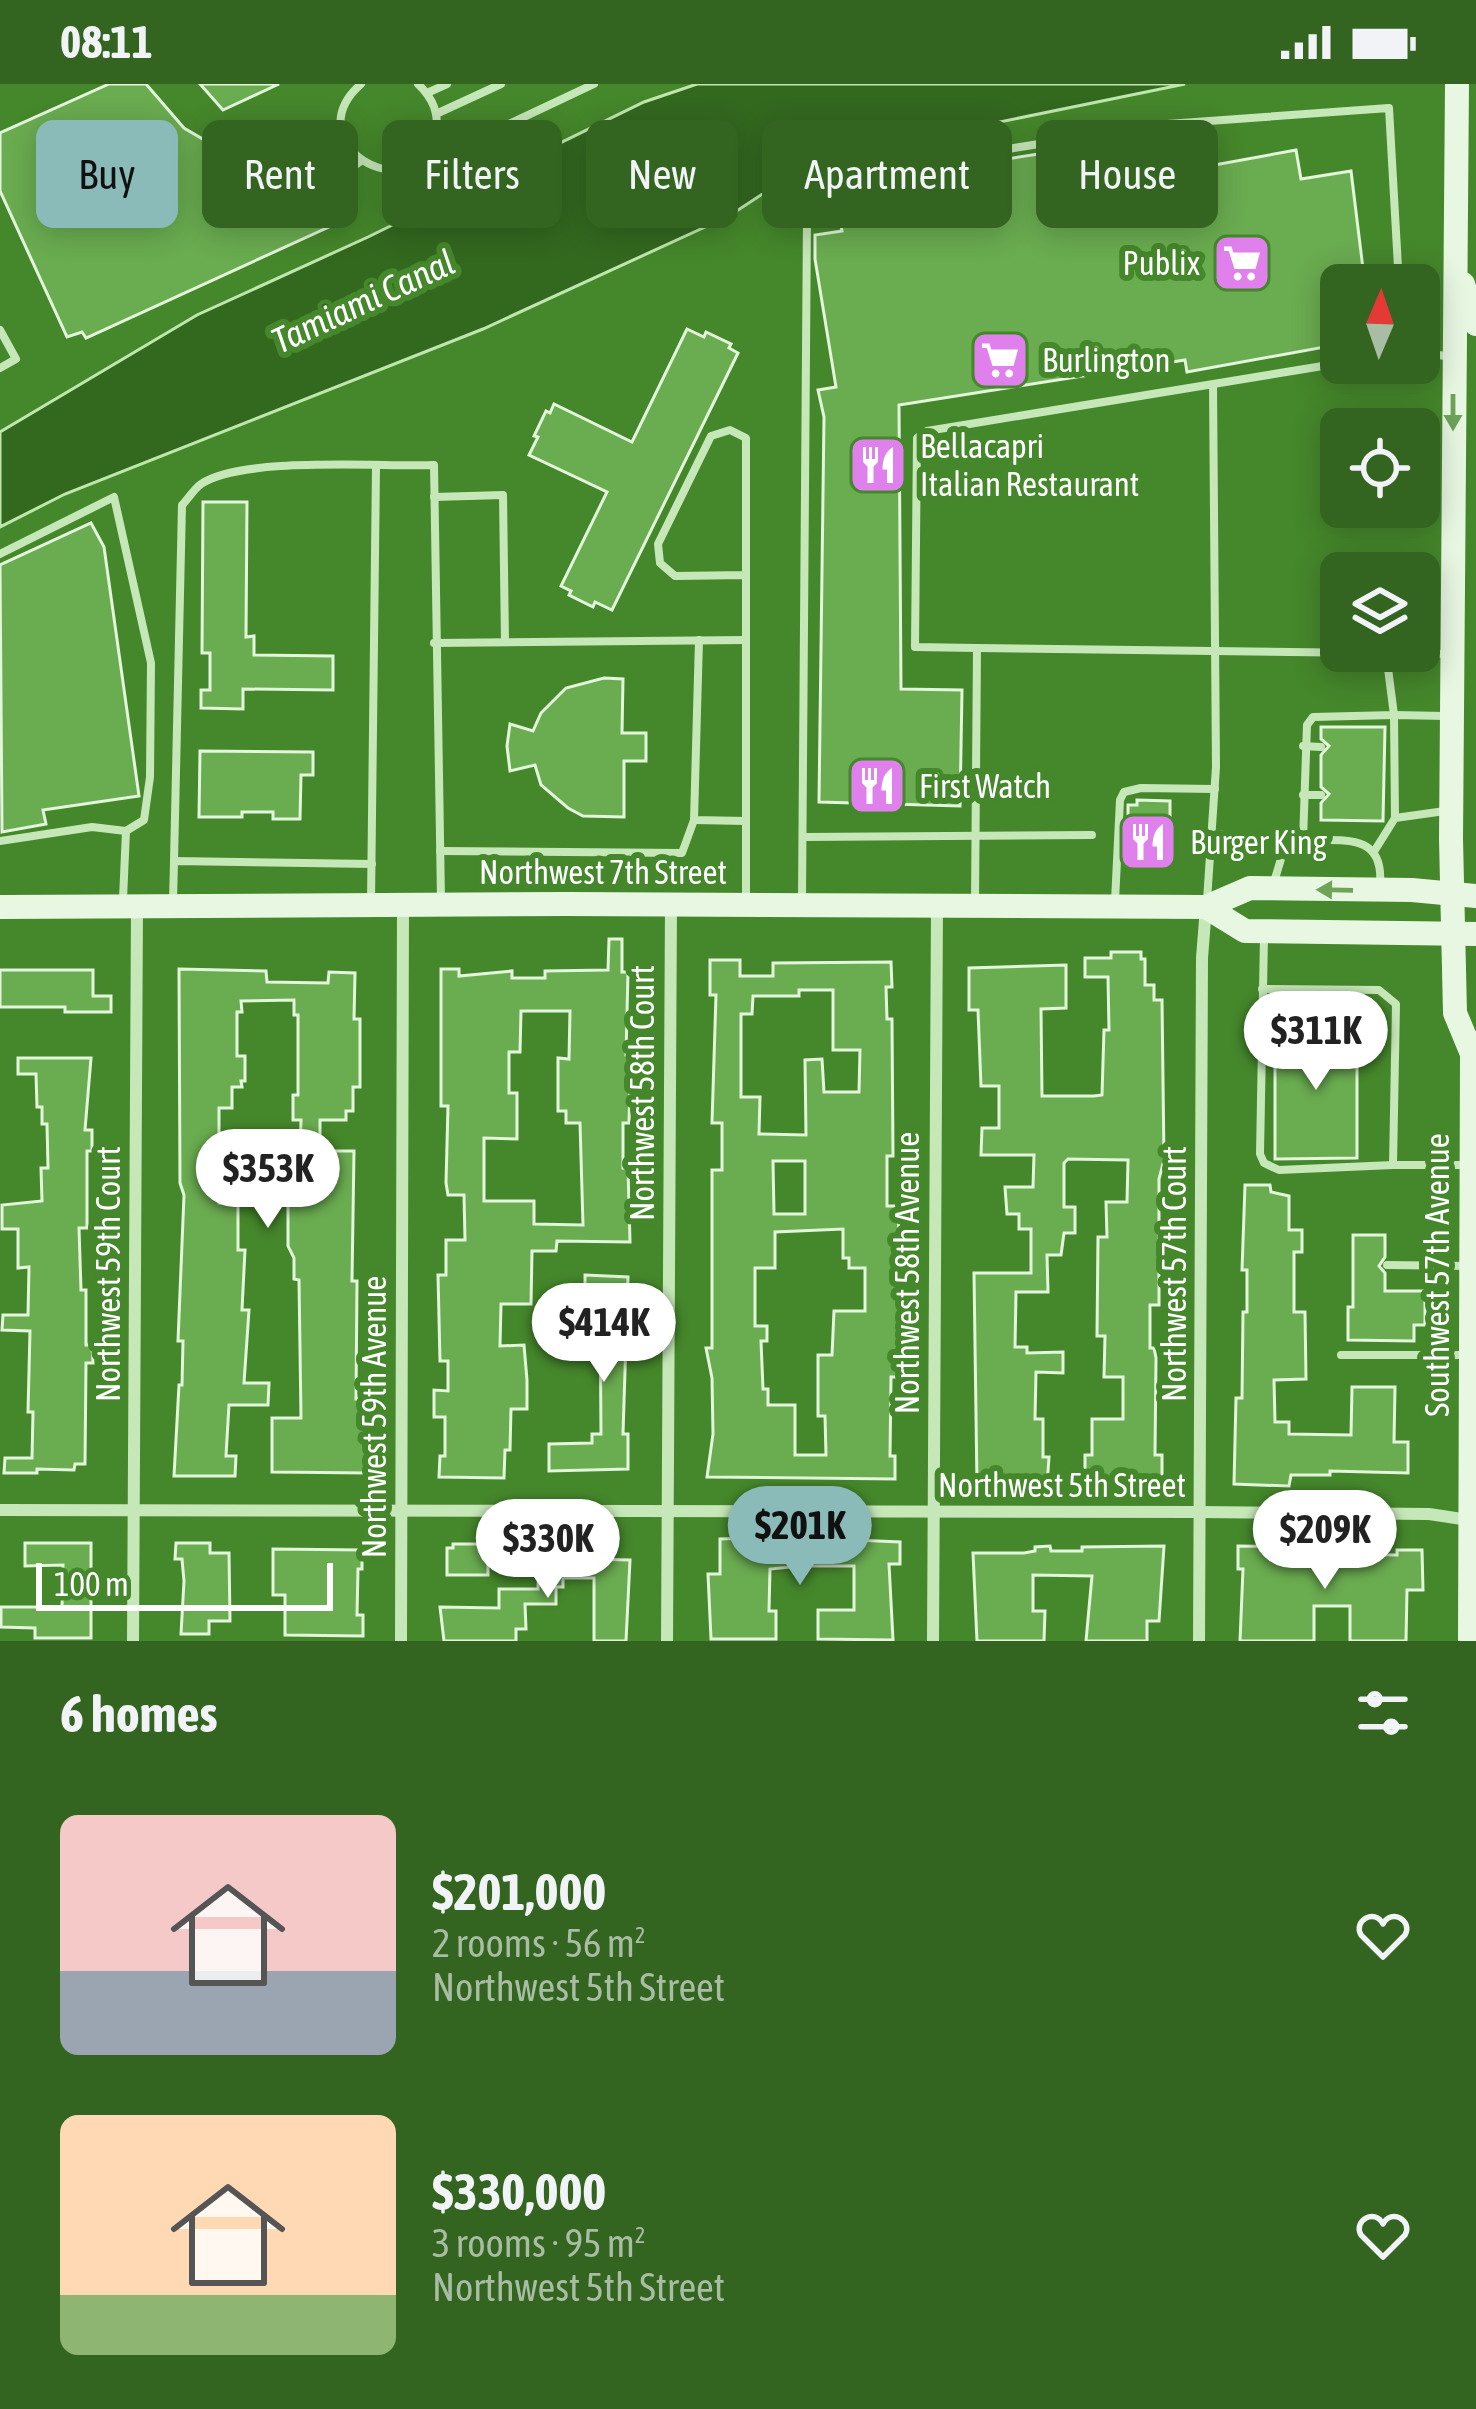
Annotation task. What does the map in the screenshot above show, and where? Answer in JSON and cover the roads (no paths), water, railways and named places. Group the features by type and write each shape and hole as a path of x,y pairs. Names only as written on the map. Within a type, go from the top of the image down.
{"main road":[{"name":"Southwest 57th Avenue","path":"1457,84 1451,811 1464,895 1455,1013 1474,1049 1470,1641"},
{"path":"1455,253 1476,324"},
{"path":"1454,358 1476,380"},
{"name":"Northwest 7th Street","path":"0,907 746,904 1206,908 1250,889 1464,895"},
{"name":"Northwest 7th Street","path":"1206,908 1245,931 1464,933"}],"street":[{"name":"Northwest 58th Court","path":"667,1641 670,904"},
{"name":"Northwest 59th Avenue","path":"401,1641 403,906"},
{"name":"Northwest 58th Avenue","path":"933,1641 937,906"},
{"name":"Northwest 59th Court","path":"130,907 134,1641"},
{"name":"Northwest 57th Court","path":"1199,1641 1206,908"},
{"name":"Northwest 5th Street","path":"0,1510 1200,1512 1429,1514 1472,1521"}],"lane":[{"path":"361,84 344,106 340,121 350,150 361,161 382,168"},
{"path":"418,84 427,93 436,120"},
{"path":"427,93 447,84"},
{"path":"436,114 501,84"},
{"path":"518,120 594,84"},
{"path":"802,905 807,216 815,179 1167,124 1389,109 1398,264"},
{"path":"0,330 16,359 0,368"},
{"path":"1440,356 1454,358"},
{"path":"1320,367 920,434 915,454 915,647 1320,652"},
{"path":"1206,908 1215,789 1214,386"},
{"path":"746,575 675,576 660,563 658,544 711,436 730,430 746,438 746,575 746,904"},
{"path":"173,907 182,505 200,485 225,474 268,467 434,465 441,905"},
{"path":"370,906 376,467"},
{"path":"434,497 503,494 505,642"},
{"path":"0,554 114,497 151,663 144,820 126,831 92,826 0,841"},
{"path":"440,851 682,853 694,820 699,640"},
{"path":"434,643 746,640"},
{"path":"975,906 977,648"},
{"path":"1440,654 1453,654"},
{"path":"1388,672 1394,715 1389,796 1395,818"},
{"path":"1303,841 1303,746 1306,725 1313,717 1452,716"},
{"path":"1303,746 1321,747"},
{"path":"1115,907 1124,792 1215,789"},
{"path":"1303,795 1321,795"},
{"path":"1375,850 1395,818 1451,811"},
{"path":"694,820 746,821"},
{"path":"126,831 130,907"},
{"path":"1212,834 1363,843 1375,850 1382,867 1380,890"},
{"path":"803,837 1092,835"},
{"path":"1272,889 1287,839"},
{"path":"174,862 372,864"},
{"path":"1264,931 1260,1154 1264,1163 1279,1170 1393,1165 1473,1173"},
{"path":"1262,989 1379,990 1396,1004 1393,1165"},
{"path":"1387,1265 1473,1254"},
{"path":"1341,1355 1473,1355"}],"water":[{"path":"697,84 1185,84 1009,120 762,120 762,194 738,210 738,120 607,120"},
{"name":"Tamiami Canal","path":"586,130 586,228 703,228 483,329 65,494 0,527 0,432 197,315 386,228 562,228 562,142"}],"place":[{"name":"Publix","path":"1242,263"},
{"name":"Burlington","path":"1000,360"},
{"name":"Bellacapri Italian Restaurant","path":"878,465"},
{"name":"First Watch","path":"877,786"},
{"name":"Burger King","path":"1148,842"}]}
